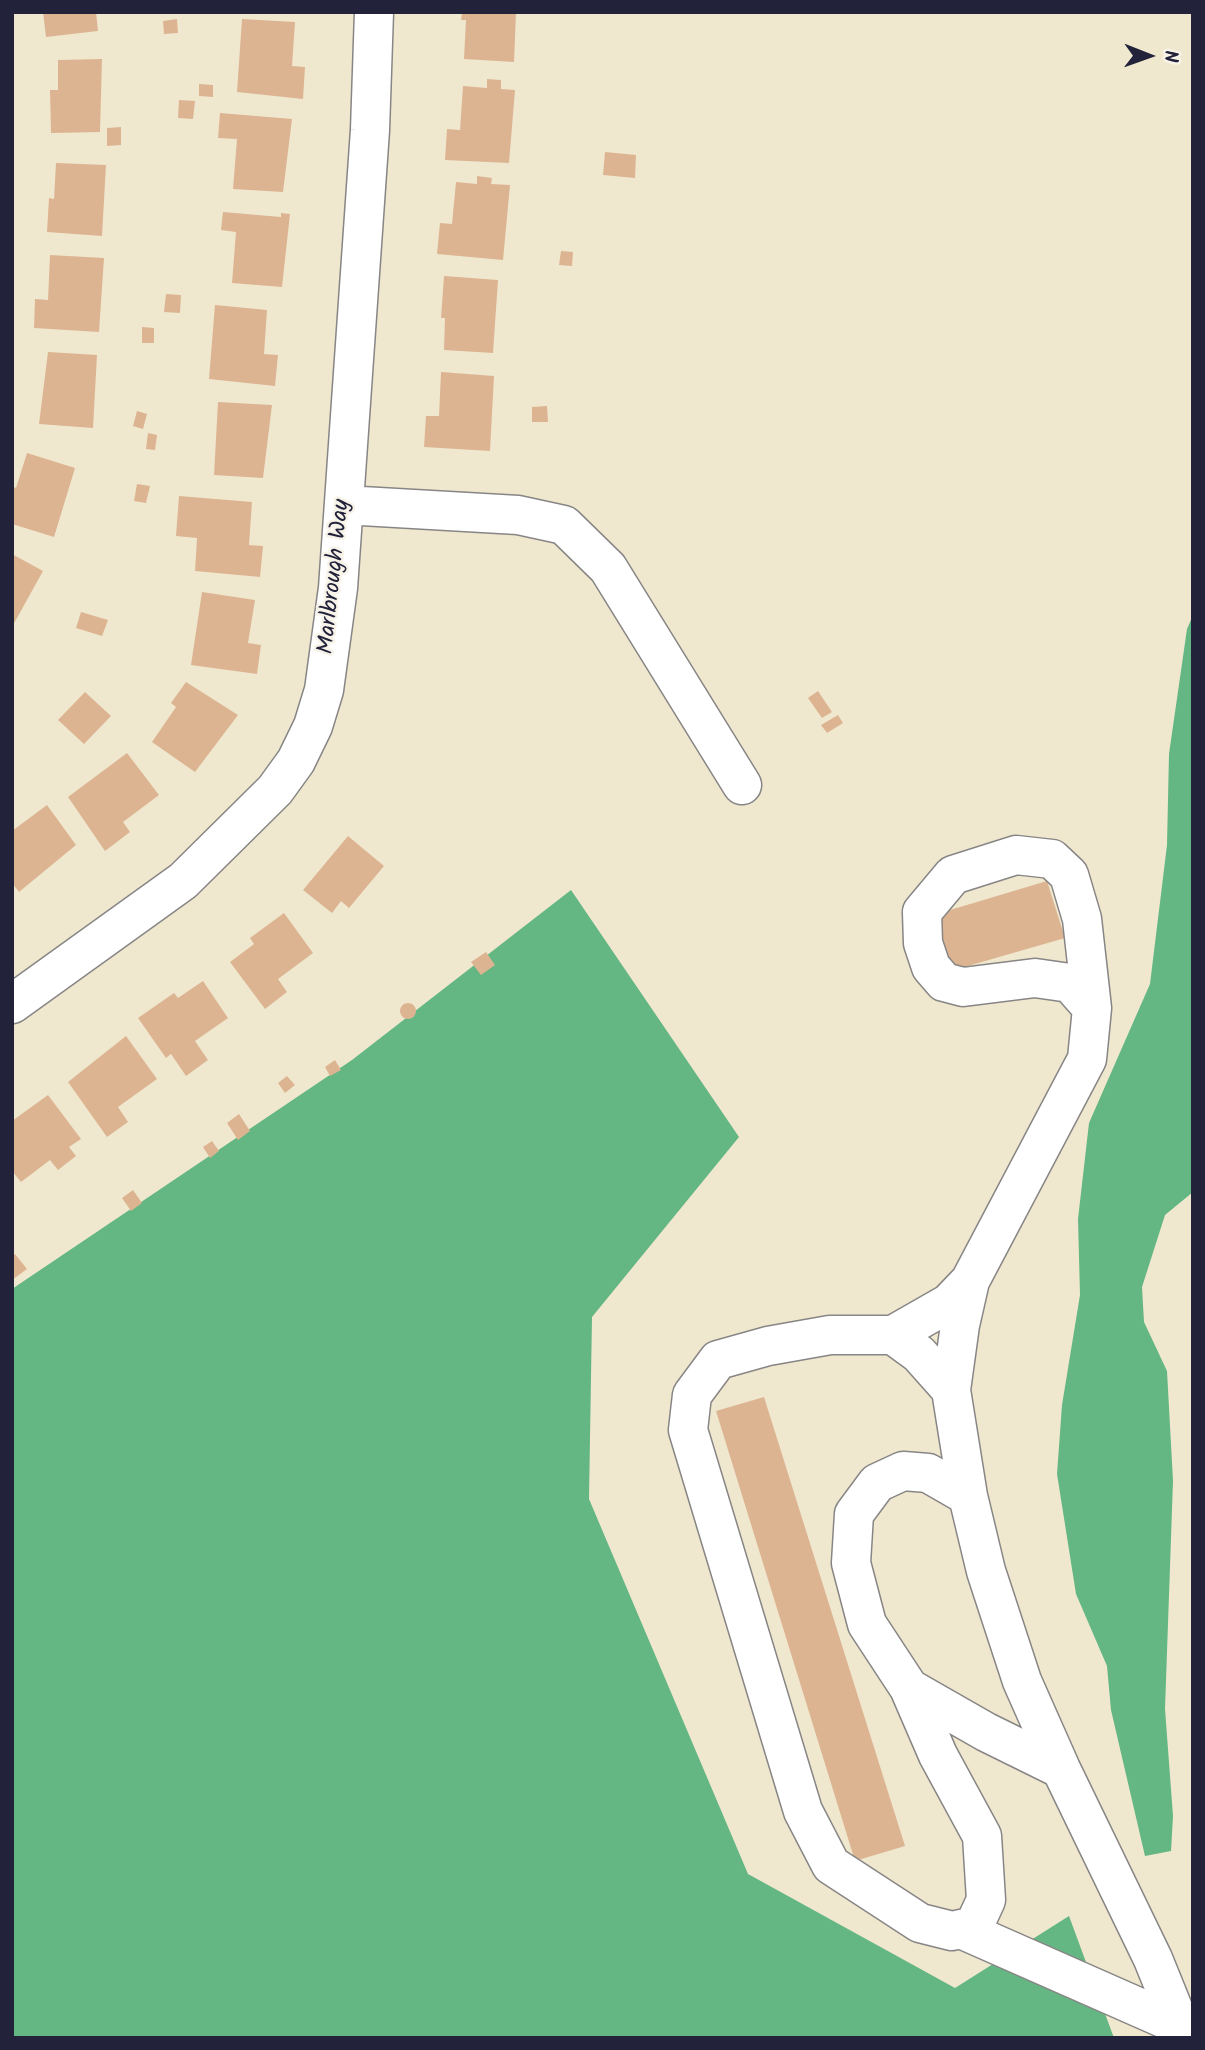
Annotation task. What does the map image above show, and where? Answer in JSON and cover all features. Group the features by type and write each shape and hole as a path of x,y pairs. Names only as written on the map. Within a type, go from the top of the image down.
{"street":[{"name":"Marlbrough Way","path":"12,1004 183,881 275,790 296,761 313,726 324,690 338,588 370,131 374,12"},
{"path":"344,505 518,515 564,525 608,568 742,785"},
{"path":"1092,1008 1070,984 1035,978 963,987 944,982 931,967 923,943 922,912 953,875 1016,855 1052,859 1069,875 1082,919 1092,1008 1087,1059 970,1281 960,1325 951,1390 968,1496 986,1571 1022,1681 1061,1769 1186,2029"},
{"path":"968,1496 928,1473 903,1471 877,1483 855,1514 851,1563 867,1624 909,1688 937,1755 982,1836 986,1900 974,1926 952,1931 919,1923 831,1865 803,1811 688,1430 692,1395 718,1360 768,1346 830,1335 893,1335 949,1303 970,1281"},
{"path":"893,1335 919,1354 951,1390"},
{"path":"909,1688 967,1722 1061,1769"},
{"path":"961,1929 1186,2029"}],"green space":[{"path":"1193,615 1193,1192 1165,1215 1142,1287 1144,1322 1167,1371 1173,1481 1165,1709 1173,1816 1171,1851 1145,1856 1111,1710 1107,1666 1076,1594 1057,1474 1062,1405 1080,1295 1078,1219 1089,1123 1150,984 1167,845 1169,754 1187,629"},
{"path":"571,890 739,1137 592,1317 589,1499 748,1874 955,1988 1069,1916 1114,2038 12,2038 12,1289 352,1060"}],"building":[{"path":"43,12 96,12 98,31 46,37"},
{"path":"462,12 516,12 514,62 464,59 466,20 461,20"},
{"path":"177,19 178,33 164,34 163,21"},
{"path":"242,19 295,22 292,66 305,67 303,99 237,92"},
{"path":"102,59 100,132 51,133 50,90 58,90 58,60"},
{"path":"487,79 501,80 501,89 515,90 509,163 445,160 447,129 460,130 463,86 487,88"},
{"path":"199,84 213,85 213,97 199,96"},
{"path":"179,100 195,101 193,119 178,118"},
{"path":"220,113 292,119 283,192 233,189 237,139 218,138"},
{"path":"121,127 121,145 107,146 107,128"},
{"path":"605,152 636,155 635,178 603,175"},
{"path":"56,163 106,165 102,236 47,232 49,198 54,199"},
{"path":"477,176 492,178 491,184 510,185 503,260 437,254 440,223 452,224 456,182 477,184"},
{"path":"223,212 281,217 281,213 290,214 282,287 232,283 236,232 221,230"},
{"path":"561,251 573,252 572,266 559,265"},
{"path":"50,255 104,258 99,332 34,328 35,299 48,300"},
{"path":"444,276 498,280 493,353 444,350 445,318 441,318"},
{"path":"166,294 181,295 180,313 164,312"},
{"path":"215,305 267,310 264,354 278,355 275,386 209,379"},
{"path":"142,327 154,328 154,343 142,343"},
{"path":"48,352 97,355 93,428 39,424"},
{"path":"441,372 494,376 490,451 424,447 426,416 439,416"},
{"path":"218,402 272,405 263,478 214,475"},
{"path":"547,406 548,422 532,422 532,407"},
{"path":"137,411 147,414 143,429 133,426"},
{"path":"148,433 157,435 155,450 146,449"},
{"path":"27,453 75,468 54,537 12,524 12,486 16,488"},
{"path":"137,484 150,486 146,503 134,501"},
{"path":"179,496 252,502 249,545 263,546 260,577 195,571 197,538 176,536"},
{"path":"12,554 43,571 12,627"},
{"path":"202,592 255,600 248,643 261,645 257,674 191,665"},
{"path":"81,612 108,620 102,636 76,628"},
{"path":"186,682 238,715 195,772 152,742 176,707 171,703"},
{"path":"818,691 832,712 822,718 808,698"},
{"path":"85,692 111,716 84,744 58,720"},
{"path":"838,715 843,723 827,733 821,725"},
{"path":"127,753 159,795 123,822 130,832 105,851 68,797"},
{"path":"47,805 76,845 19,892 12,883 12,831"},
{"path":"348,836 384,866 349,908 341,901 332,913 303,890"},
{"path":"1047,881 1065,938 947,972 930,916"},
{"path":"284,913 313,953 278,979 287,992 265,1009 230,962 254,944 250,938"},
{"path":"486,952 495,965 481,975 471,962"},
{"path":"203,981 228,1018 195,1041 208,1060 186,1076 171,1054 166,1058 138,1018 174,993 178,998"},
{"path":"408,1003 416,1011 408,1019 400,1011"},
{"path":"126,1036 157,1079 118,1107 128,1122 107,1137 68,1082"},
{"path":"335,1060 341,1070 330,1076 325,1067"},
{"path":"287,1076 295,1085 285,1093 278,1083"},
{"path":"48,1095 81,1139 69,1147 76,1156 58,1170 50,1160 21,1182 12,1171 12,1121"},
{"path":"239,1114 250,1131 238,1140 227,1123"},
{"path":"212,1141 219,1151 210,1158 203,1147"},
{"path":"133,1190 142,1203 131,1211 122,1198"},
{"path":"15,1254 27,1269 12,1280 12,1256"},
{"path":"764,1397 905,1846 855,1861 716,1411"}]}
